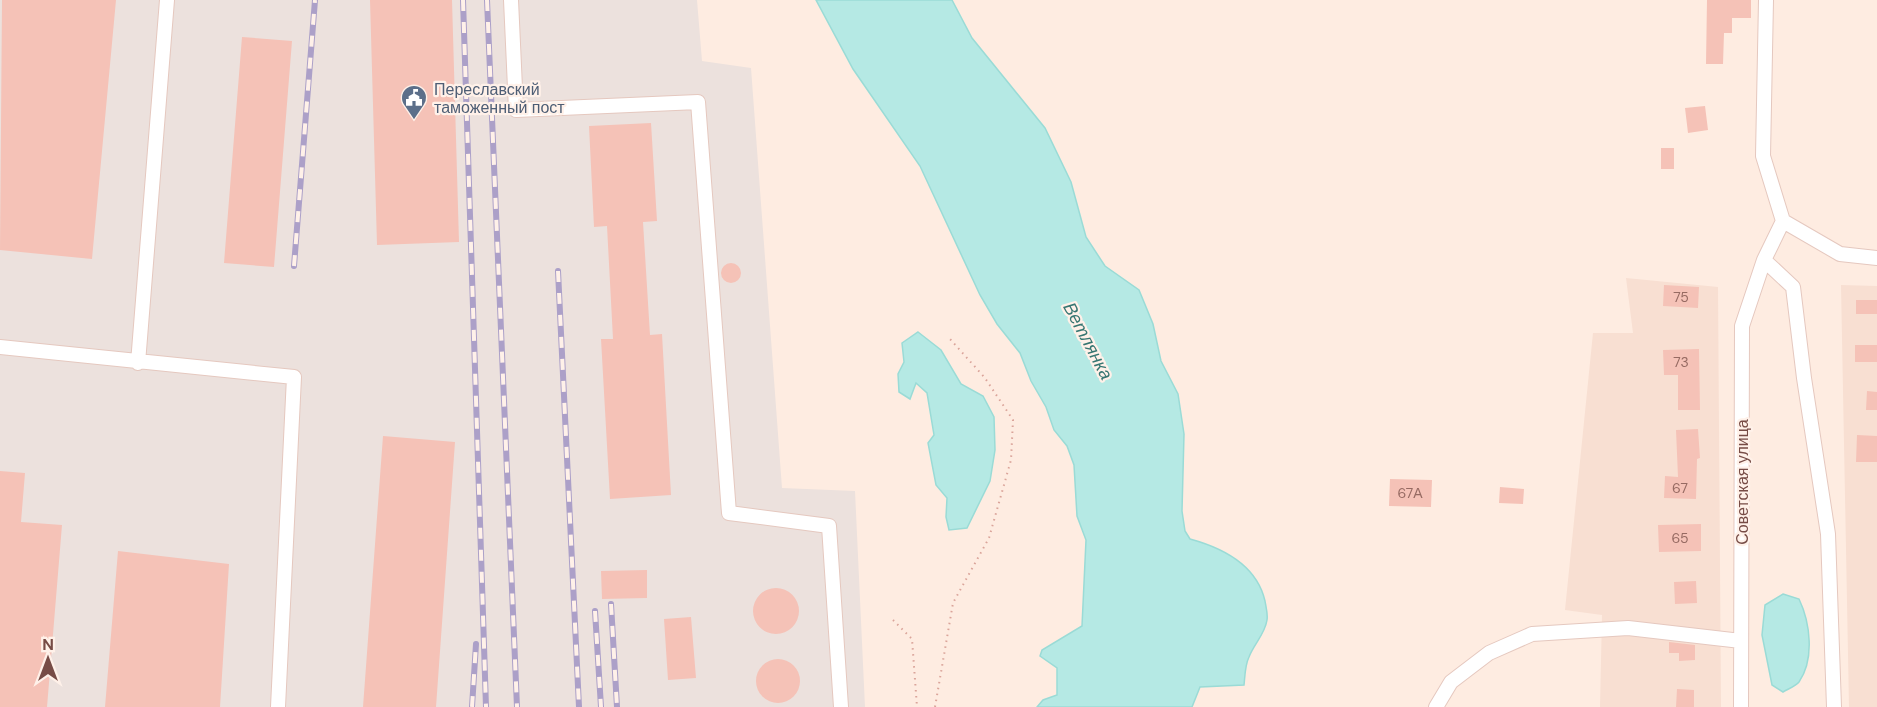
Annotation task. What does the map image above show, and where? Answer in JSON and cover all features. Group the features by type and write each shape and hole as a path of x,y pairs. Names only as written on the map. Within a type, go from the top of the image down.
{"street":[{"path":"138,363 167,0"},
{"path":"511,0 516,110 699,102 729,513 829,526 841,707"},
{"path":"1766,0 1763,156 1783,221 1840,254 1877,258"},
{"name":"Советская улица","path":"1741,707 1742,326 1764,260 1783,221"},
{"path":"1764,260 1793,287 1804,378 1828,534 1834,707"},
{"path":"0,347 138,363 294,377 278,707"},
{"path":"1436,707 1451,682 1489,653 1532,634 1628,628 1741,640"}],"path":[{"path":"935,707 953,603 989,538 1011,460 1013,420 985,378 950,339"},
{"path":"893,620 912,639 917,707"}],"shaded area":[{"path":"0,0 697,0 702,61 751,68 782,488 855,491 865,707 0,707"},
{"path":"1626,278 1718,287 1721,707 1600,707 1602,615 1565,610 1593,333 1633,333"},
{"path":"1841,285 1877,286 1877,707 1849,707"}],"water":[{"name":"Ветлянка","path":"816,0 952,0 972,38 1045,128 1071,182 1086,237 1105,266 1139,290 1153,324 1161,361 1178,394 1184,434 1182,511 1185,531 1190,539 1215,548 1237,560 1255,578 1261,589 1267,620 1248,660 1244,685 1200,687 1192,707 1037,707 1043,700 1057,695 1057,668 1040,656 1042,650 1082,626 1086,540 1077,516 1074,465 1067,446 1054,430 1046,407 1031,381 1020,353 997,324 980,295 920,166 853,69"},
{"path":"918,332 941,350 961,384 983,396 994,417 995,450 990,481 967,528 949,530 946,517 947,498 936,485 928,443 934,435 927,393 916,383 910,399 899,392 898,374 904,362 902,343"},
{"path":"1783,594 1799,599 1806,618 1809,652 1804,673 1798,683 1783,692 1772,685 1762,635 1765,605"}],"building":[{"path":"2,0 116,0 92,259 0,250"},
{"name":"Переславский таможенный пост","path":"370,0 452,0 459,242 377,245"},
{"path":"1707,0 1751,0 1751,18 1732,18 1732,33 1724,33 1723,64 1706,64"},
{"path":"242,37 292,41 274,267 224,263"},
{"path":"1705,106 1708,130 1688,133 1685,108"},
{"path":"651,123 657,221 643,222 650,335 662,334 671,495 610,499 601,339 613,339 607,226 594,227 589,126"},
{"path":"1661,148 1674,148 1674,169 1661,169"},
{"path":"727,263 735,263 741,269 741,277 735,283 727,283 721,277 721,269"},
{"path":"1664,285 1699,287 1698,308 1663,306"},
{"path":"1856,300 1877,300 1877,314 1856,314"},
{"path":"1855,345 1877,345 1877,362 1855,362"},
{"path":"1699,349 1700,410 1678,410 1678,375 1664,375 1663,350"},
{"path":"1867,391 1877,392 1877,410 1866,410"},
{"path":"1698,429 1700,458 1697,459 1696,499 1664,498 1665,476 1678,477 1676,430"},
{"path":"1857,435 1877,436 1877,462 1856,462"},
{"path":"383,436 455,442 436,707 363,707"},
{"path":"0,471 25,473 21,522 62,525 47,707 0,707"},
{"path":"1390,479 1432,480 1431,507 1389,506"},
{"path":"1500,487 1524,489 1523,504 1499,503"},
{"path":"1701,524 1701,551 1659,552 1658,525"},
{"path":"118,551 229,564 220,707 105,707"},
{"path":"647,570 647,598 602,599 601,571"},
{"path":"1696,581 1697,603 1675,604 1674,582"},
{"path":"776,588 792,595 799,611 792,627 776,634 760,627 753,611 760,595"},
{"path":"691,617 696,678 668,680 664,619"},
{"path":"1669,642 1695,645 1695,660 1679,661 1679,653 1669,653"},
{"path":"778,659 787,660 794,665 799,672 799,690 794,697 787,702 778,703 769,702 762,697 757,690 756,681 757,672 762,665 769,660"},
{"path":"1677,689 1694,690 1694,707 1676,707"}],"railway":[{"path":"294,266 315,0"},
{"path":"463,0 486,707"},
{"path":"487,0 517,707"},
{"path":"558,271 579,707"},
{"path":"611,604 617,707"},
{"path":"595,611 601,707"},
{"path":"472,707 476,644"}],"place":[{"name":"Переславский таможенный пост","path":"414,121"}]}
